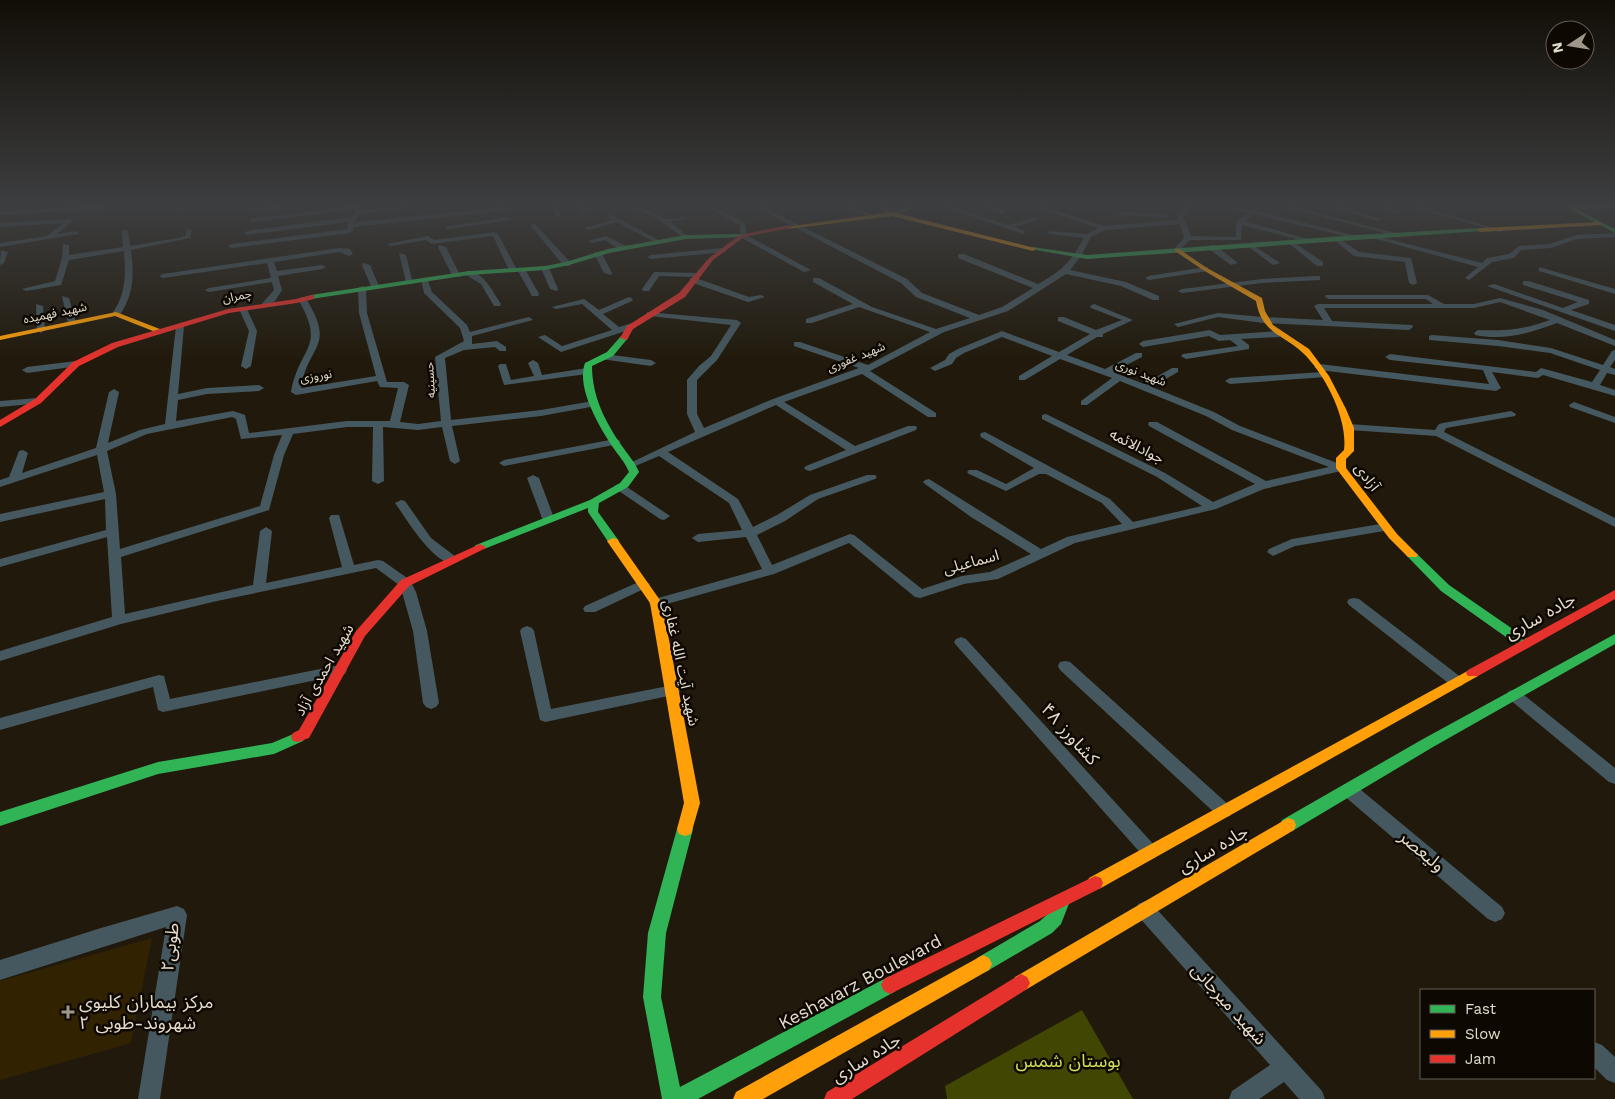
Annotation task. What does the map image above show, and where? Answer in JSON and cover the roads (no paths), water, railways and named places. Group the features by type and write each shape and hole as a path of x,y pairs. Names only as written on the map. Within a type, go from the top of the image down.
{"main road":[{"name":"چمران","path":"0,424 38,401 76,364 114,346 228,311 302,300 322,294 469,273 545,268 585,258"},
{"path":"594,502 624,484 634,472 632,464 615,442 593,404 587,371 588,365 604,357 620,345 632,326 682,296 695,278 715,258"},
{"name":"آزادی","path":"1189,258 1259,300 1263,320 1269,328 1305,350 1321,371 1349,427 1349,451 1341,458 1341,468 1393,536 1445,588 1525,644"},
{"path":"116,314 127,319 147,323 161,331"},
{"name":"شهید فهمیده","path":"0,338 116,314"},
{"name":"شهید احمدی آزاد","path":"0,819 158,768 274,748 304,734 360,634 405,583 496,539 594,502"},
{"name":"شهید آیت الله غفاری","path":"594,502 593,512 656,603 692,803 657,933 652,997 672,1099"},
{"name":"جاده ساری","path":"1062,901 1615,594"},
{"name":"جاده ساری","path":"834,1099 1042,970 1349,790 1615,638"},
{"path":"743,1099 991,960 1046,927 1055,918 1062,901"},
{"name":"Keshavarz Boulevard","path":"678,1099 945,956 1006,925 1062,901"}],"street":[{"path":"26,289 58,283 66,258"},
{"path":"116,314 123,306 128,290 127,258"},
{"path":"208,290 312,258"},
{"path":"403,258 410,282"},
{"path":"448,258 456,275"},
{"path":"511,258 535,294"},
{"path":"562,258 567,264"},
{"path":"600,258 608,273"},
{"path":"785,258 807,270"},
{"path":"860,258 904,281 919,295 979,318"},
{"path":"966,258 1038,287"},
{"name":"شهید غفوری","path":"632,464 776,402 866,369 936,332 1006,309 1065,271 1075,258"},
{"path":"1228,258 1234,263"},
{"path":"1269,258 1276,263"},
{"path":"1312,258 1320,264"},
{"path":"1393,258 1408,260 1414,282"},
{"path":"1454,258 1483,266"},
{"path":"1469,278 1490,260 1499,258"},
{"path":"366,265 375,286"},
{"path":"163,276 322,266"},
{"path":"545,268 554,289"},
{"path":"1149,278 1205,269"},
{"path":"1542,269 1615,292"},
{"path":"203,278 273,270"},
{"path":"264,306 278,290 273,270"},
{"path":"1065,271 1123,284 1156,298"},
{"path":"469,273 484,283 497,304"},
{"path":"646,289 657,274 695,278 748,300 761,297"},
{"path":"1182,291 1232,284 1317,278"},
{"path":"424,280 428,293 464,327 469,342 464,347"},
{"path":"816,280 869,309 936,332"},
{"path":"1526,283 1586,302 1564,310"},
{"path":"1491,286 1615,328"},
{"path":"362,288 363,313 383,386 404,385 394,425"},
{"path":"1329,297 1428,297 1442,307"},
{"path":"66,298 72,323"},
{"path":"598,313 629,299"},
{"name":"نوروزی","path":"302,300 311,313 318,334 312,351 296,381 296,392 381,378"},
{"path":"1329,323 1318,306 1474,306 1500,300 1558,320 1615,343"},
{"path":"556,307 584,301 617,330"},
{"path":"809,321 860,304"},
{"path":"38,306 40,330"},
{"path":"1022,378 1097,333 1129,320 1094,306"},
{"path":"243,309 253,331 246,366"},
{"path":"650,314 737,323 714,358 692,380 692,414 701,433"},
{"path":"1178,324 1218,315 1263,320 1409,327"},
{"path":"1061,319 1107,337"},
{"path":"467,335 529,320"},
{"path":"1478,332 1510,334 1524,332 1558,320"},
{"path":"170,426 180,326"},
{"path":"542,338 561,349 632,326"},
{"path":"1143,344 1210,332 1220,338 1279,334"},
{"name":"شهید نوری","path":"935,368 949,362 952,356 960,351 1002,334 1144,388 1280,446 1341,468"},
{"path":"1186,356 1246,347 1232,337"},
{"path":"1432,338 1498,343 1551,351 1615,372"},
{"path":"464,347 497,344 503,348"},
{"path":"797,344 866,369 932,415"},
{"name":"حسینیه","path":"446,424 440,357 449,350 464,347"},
{"path":"1594,386 1615,353"},
{"path":"1105,373 1139,355"},
{"path":"604,357 651,363"},
{"path":"1390,357 1538,375 1541,371 1615,393"},
{"path":"533,363 539,378"},
{"path":"27,370 76,364"},
{"path":"503,366 507,383 587,371"},
{"path":"1230,381 1321,371 1496,388 1486,368"},
{"path":"1144,388 1175,370"},
{"path":"1084,403 1118,378"},
{"path":"173,398 207,391 259,388"},
{"path":"114,392 101,450 110,494 120,620"},
{"path":"0,404 38,401"},
{"path":"776,402 854,450"},
{"path":"0,484 101,450 144,432 233,414 241,417 245,437 347,424 378,424 418,428 541,413 593,404"},
{"path":"1574,404 1615,420"},
{"path":"1438,433 1443,426 1511,414"},
{"name":"جوادالائمه","path":"1046,417 1161,475 1212,506"},
{"path":"378,424 378,481"},
{"path":"446,424 455,461"},
{"path":"1153,424 1265,485"},
{"path":"1349,427 1438,433 1615,523"},
{"path":"810,468 912,428"},
{"path":"114,555 264,508 289,431"},
{"path":"985,435 1106,501 1130,526"},
{"path":"504,463 615,442"},
{"path":"14,480 24,452"},
{"path":"660,452 734,501 769,570"},
{"name":"اسماعیلی","path":"656,603 769,570 850,538 920,594 962,580 993,576 1071,540 1212,506 1265,485 1341,468"},
{"path":"973,472 1006,488 1037,471 1048,471"},
{"path":"698,538 750,533 781,518 814,497 871,477"},
{"path":"534,478 548,518"},
{"path":"929,482 975,514 1041,554"},
{"path":"620,487 664,516"},
{"path":"0,518 110,494"},
{"path":"401,503 427,541 452,560"},
{"path":"335,518 349,570"},
{"path":"1273,552 1292,543 1386,527"},
{"path":"259,588 266,531"},
{"path":"0,563 113,532"},
{"path":"0,656 120,620 259,588 378,564 405,583 409,592 420,631 431,703"},
{"path":"590,609 643,584"},
{"path":"1354,602 1456,682"},
{"path":"527,630 545,716 673,690"},
{"name":"کشاورز ۴۸","path":"961,642 1150,852"},
{"path":"1065,666 1224,811"},
{"path":"0,724 159,680 163,706 340,670"},
{"path":"1514,695 1615,777"},
{"name":"ولیعصر","path":"1349,790 1495,913"},
{"name":"شهید میرجانی","path":"1144,910 1314,1099"},
{"name":"طوبی۲","path":"0,970 101,937 177,915 149,1099"},
{"path":"1595,1054 1615,1072"},
{"path":"1240,1099 1285,1068"}],"place":[{"name":"مرکز بیماران کلیوی شهروند-طوبی ۲","path":"68,1012"}],"park label":[{"name":"بوستان شمس","path":"1068,1061"}]}
